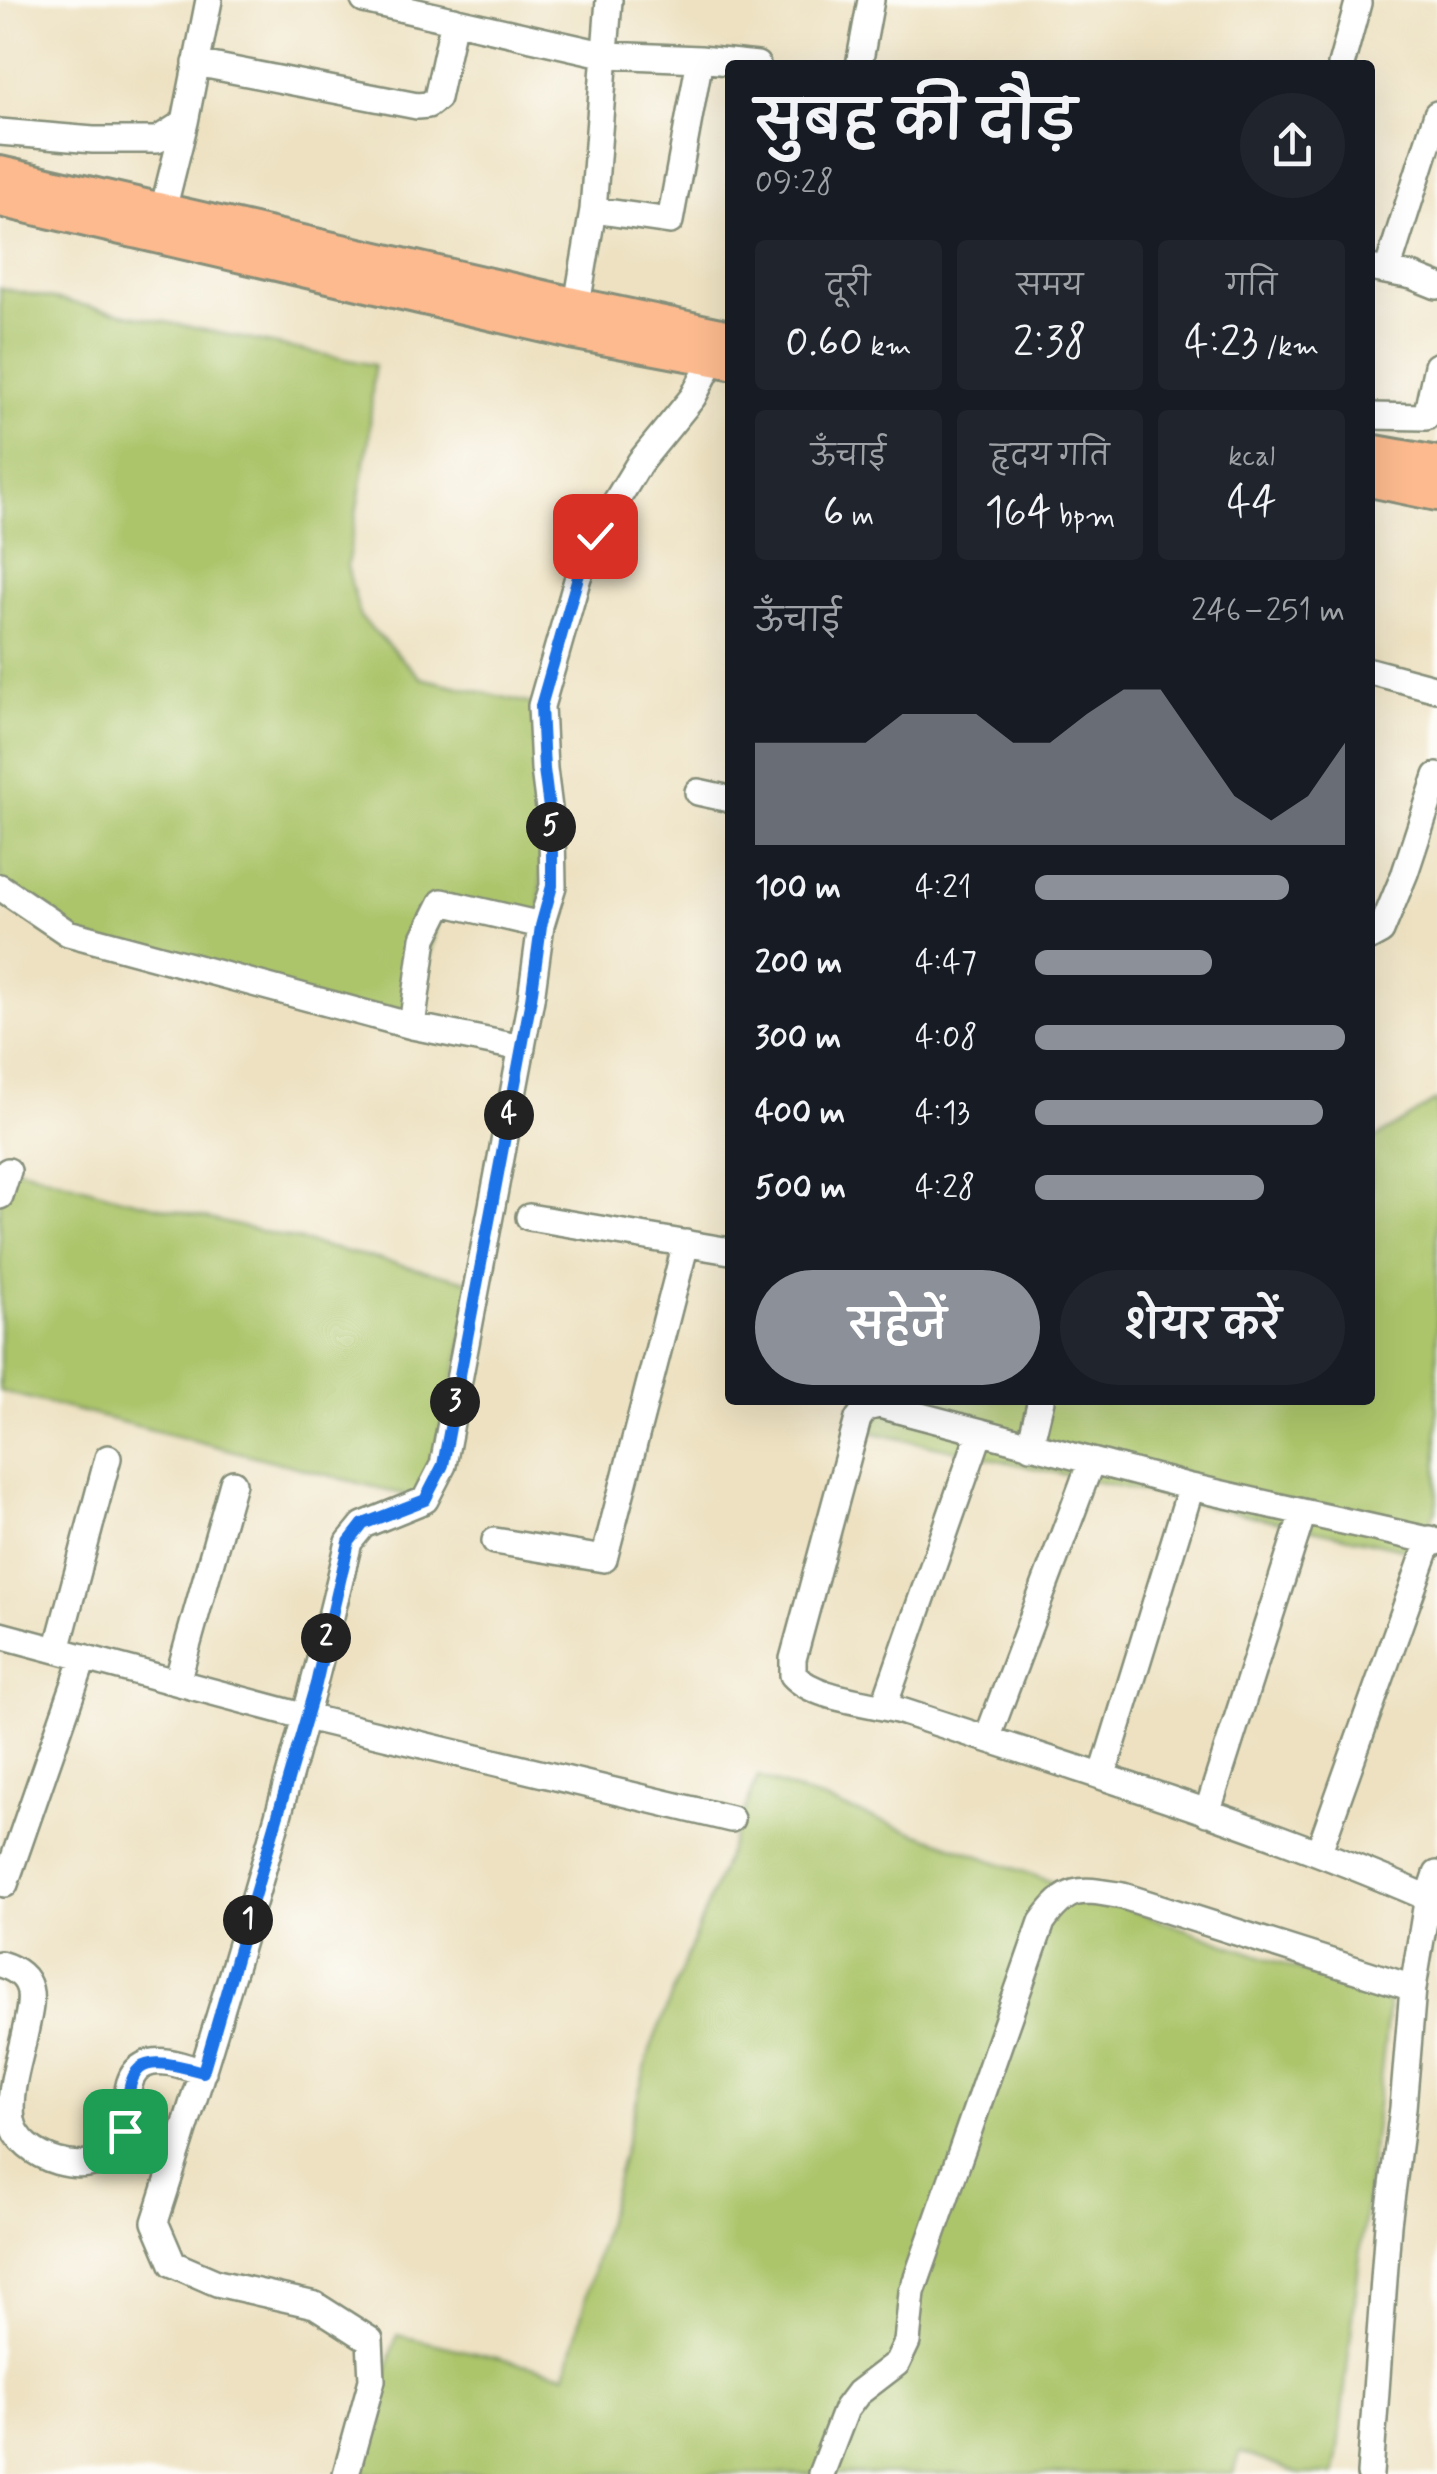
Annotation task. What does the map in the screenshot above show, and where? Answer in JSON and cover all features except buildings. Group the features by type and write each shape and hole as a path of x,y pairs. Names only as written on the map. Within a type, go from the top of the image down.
{"main road":[{"path":"0,173 163,210 575,319"},
{"path":"0,200 723,348"},
{"path":"1375,453 1437,463"},
{"path":"1375,481 1437,494"}],"street":[{"path":"163,210 185,122 208,0"},
{"path":"364,0 418,6 454,20 606,55 725,62"},
{"path":"575,319 594,210 609,0"},
{"path":"860,60 872,0"},
{"path":"1341,60 1358,3"},
{"path":"196,63 428,105 437,98 454,20"},
{"path":"594,210 670,221 700,59"},
{"path":"1437,114 1379,270 1437,286"},
{"path":"0,132 94,140 157,140 185,122"},
{"path":"346,2474 372,2380 370,2340 316,2305 217,2284 173,2264 156,2222 306,1717 349,1542 363,1524 425,1500 443,1465 522,1048 541,926 552,886 552,832 541,706 578,577 595,536 640,462 693,397 723,348"},
{"path":"1375,416 1426,416 1437,366"},
{"path":"1375,673 1437,689"},
{"path":"1375,934 1380,931 1404,873 1437,776"},
{"path":"698,792 725,798"},
{"path":"0,886 68,933 412,1026 522,1048"},
{"path":"412,1026 424,938 442,902 541,926"},
{"path":"0,1196 8,1170"},
{"path":"530,1216 725,1250"},
{"path":"496,1541 604,1559 686,1244"},
{"path":"1030,1446 1039,1405"},
{"path":"1319,1851 1434,1540 1091,1462 980,1432 918,1408 866,1408 858,1419 794,1660 794,1675 806,1688 884,1706 1103,1774 1319,1851 1432,1885 1413,1988 1388,2224 1370,2474"},
{"path":"884,1706 980,1432"},
{"path":"57,1650 108,1458"},
{"path":"988,1739 1091,1462"},
{"path":"176,1682 234,1483"},
{"path":"1103,1774 1191,1487"},
{"path":"1207,1813 1303,1513"},
{"path":"0,1635 306,1717 732,1818"},
{"path":"5,1884 84,1658"},
{"path":"821,2474 846,2408 858,2393 897,2363 906,2342 912,2292 1042,1922 1058,1899 1085,1890 1123,1896 1413,1988"},
{"path":"0,1964 20,1970 30,1986 31,2005 12,2096 12,2122 19,2140 32,2151 80,2165 102,2160 118,2148 125,2131 127,2096 132,2076 140,2066 169,2062 203,2072"}],"green space":[{"path":"0,288 374,365 369,439 347,566 360,617 421,678 541,706 541,925 442,902 412,1026 68,933 0,887"},
{"path":"1437,1100 1437,1509 1412,1551 848,1427 853,1405 1375,1405 1375,1138"},
{"path":"0,1163 118,1197 477,1283 425,1500 0,1391"},
{"path":"758,1777 1389,2002 1335,2474 1299,2474 1240,2452 1233,2474 356,2474 397,2335 566,2374 650,2050"}],"route":[{"path":"125,2131 127,2096 132,2076 140,2066 169,2062 203,2072 316,1684 349,1542 363,1524 425,1500 443,1465 531,999 541,926 552,886 552,832 541,706 578,577 595,536"}]}
